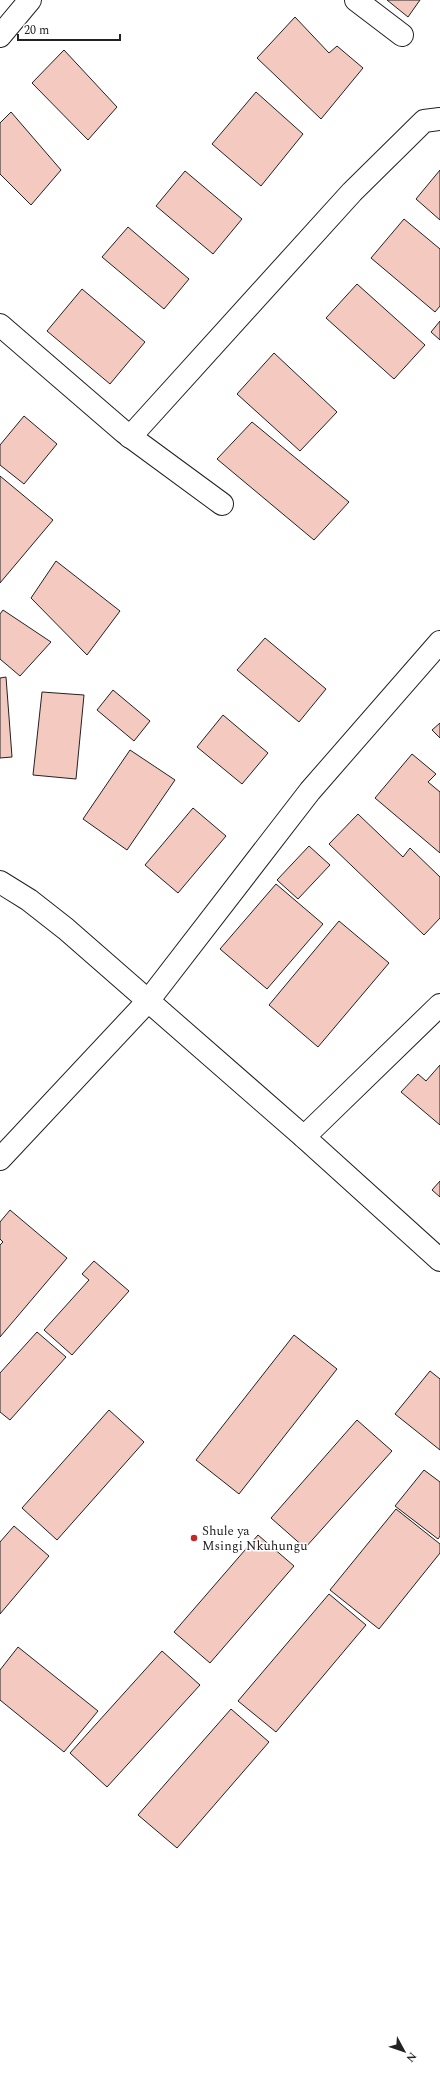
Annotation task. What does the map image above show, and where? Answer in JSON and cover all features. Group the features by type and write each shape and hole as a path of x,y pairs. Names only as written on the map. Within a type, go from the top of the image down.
{"street":[{"path":"0,36 30,0"},
{"path":"356,0 402,35"},
{"path":"130,437 352,192 424,121 440,119"},
{"path":"0,325 130,437 222,504"},
{"path":"0,1159 148,1001 310,791 440,642"},
{"path":"0,882 29,900 66,929 304,1137 440,1260"},
{"path":"304,1137 440,1005"}],"building":[{"path":"387,0 420,0 408,17"},
{"path":"295,17 329,53 337,46 363,68 321,119 257,58"},
{"path":"64,50 117,107 88,140 32,83"},
{"path":"256,92 303,134 261,186 212,144"},
{"path":"11,112 61,170 31,205 0,174 0,123"},
{"path":"440,170 440,220 416,199"},
{"path":"185,171 242,219 213,254 156,206"},
{"path":"404,219 440,249 440,306 435,312 371,258"},
{"path":"128,227 189,279 164,309 102,257"},
{"path":"357,284 425,345 394,379 326,318"},
{"path":"82,289 145,342 110,384 47,331"},
{"path":"440,321 440,340 431,332"},
{"path":"274,353 337,412 300,451 237,394"},
{"path":"24,416 57,444 24,484 0,465 0,445"},
{"path":"252,422 349,502 314,540 217,459"},
{"path":"0,476 53,520 0,583"},
{"path":"56,561 120,611 87,655 31,598"},
{"path":"3,610 51,642 20,676 0,659 0,614"},
{"path":"265,638 326,689 299,722 237,670"},
{"path":"6,677 12,757 0,758 0,678"},
{"path":"113,690 150,721 134,741 97,710"},
{"path":"42,692 84,695 76,779 33,775"},
{"path":"223,715 268,753 242,784 197,747"},
{"path":"440,723 440,738 432,730"},
{"path":"130,750 175,780 127,850 83,819"},
{"path":"412,754 436,774 428,782 440,792 440,853 375,798"},
{"path":"193,808 226,836 178,893 145,865"},
{"path":"358,814 403,857 410,848 440,877 440,918 424,935 329,844"},
{"path":"309,846 330,865 298,899 277,880"},
{"path":"276,884 323,924 267,989 220,949"},
{"path":"339,921 389,963 318,1047 269,1005"},
{"path":"440,1065 440,1125 401,1092 418,1074 426,1081"},
{"path":"440,1181 440,1197 432,1190"},
{"path":"10,1210 67,1258 0,1337 0,1245 3,1242 0,1239 0,1222"},
{"path":"94,1261 129,1291 72,1355 44,1330 89,1280 82,1274"},
{"path":"37,1332 66,1357 10,1420 0,1412 0,1373"},
{"path":"294,1335 337,1369 239,1494 196,1460"},
{"path":"430,1371 440,1379 440,1450 395,1414"},
{"path":"109,1410 144,1442 57,1540 22,1508"},
{"path":"357,1420 392,1451 305,1548 271,1518"},
{"path":"424,1470 440,1482 440,1536 438,1539 395,1506"},
{"path":"396,1509 440,1544 440,1553 379,1629 330,1590"},
{"path":"14,1526 49,1556 0,1614 0,1542"},
{"path":"258,1535 294,1566 210,1663 174,1632"},
{"path":"329,1594 366,1625 276,1732 238,1701"},
{"path":"18,1647 98,1711 64,1752 0,1700 0,1670"},
{"path":"162,1651 200,1685 107,1787 70,1753"},
{"path":"231,1709 269,1742 177,1848 138,1815"}],"place":[{"name":"Shule ya Msingi Nkuhungu","path":"194,1538"}]}
